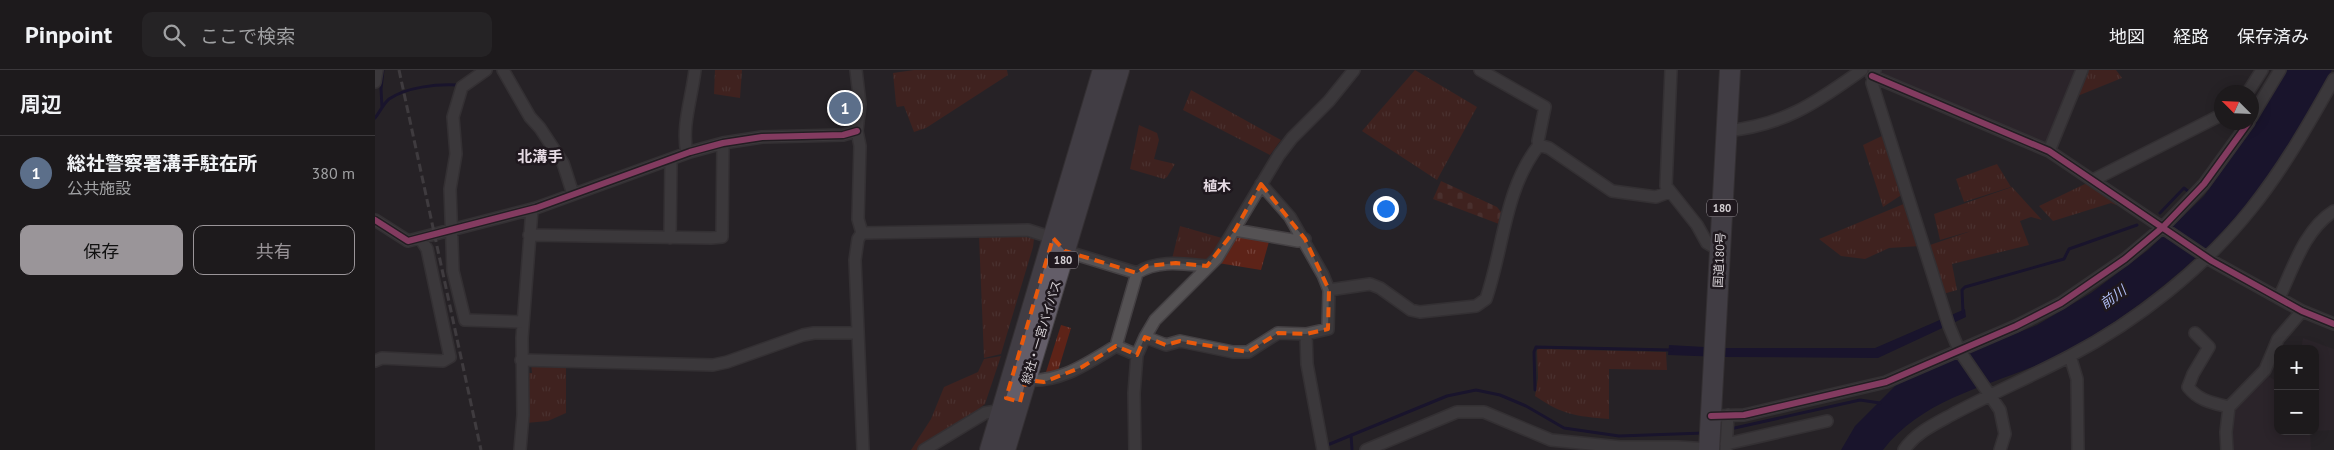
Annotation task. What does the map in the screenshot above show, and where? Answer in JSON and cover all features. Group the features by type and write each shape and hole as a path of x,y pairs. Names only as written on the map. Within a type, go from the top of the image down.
{"highway":[{"name":"総社・一宮バイパス","path":"1005,450 1009,404 1026,380 1103,70"},
{"name":"総社・一宮バイパス","path":"990,450 1009,404 1059,245 1119,70"},
{"name":"国道180号","path":"1718,446 1719,418 1714,352 1729,70"}],"street":[{"path":"375,82 377,70"},
{"path":"486,70 462,87 453,117 456,154 450,189 453,271 465,320 523,322"},
{"path":"503,70 529,117 540,128 563,163 573,194"},
{"path":"687,153 685,131 695,70"},
{"path":"857,70 860,104 857,131 860,146 858,219 862,233 858,239 855,260 863,450"},
{"path":"1135,450 1134,393 1137,355 1145,337 1155,320 1217,258 1261,184 1292,138 1329,101 1354,70"},
{"path":"1329,290 1370,284 1380,288 1415,311 1480,305 1488,292 1508,207 1524,169 1539,145 1538,141 1545,107 1480,70"},
{"path":"1671,70 1666,186 1697,225 1707,243 1719,250"},
{"path":"2049,151 2083,70"},
{"path":"2252,85 2262,70"},
{"path":"2259,105 2280,70"},
{"path":"1726,131 1747,129 1787,117 1870,72"},
{"path":"1870,72 2049,151 2205,255 2302,311 2334,324"},
{"path":"1870,72 1949,326 1959,351 2000,410 2005,434 2001,450"},
{"path":"1904,450 1925,429 1987,392 2070,356 2146,309 2205,255 2250,210 2293,149 2334,79"},
{"path":"2093,180 2214,119"},
{"path":"1719,418 1886,382 2017,326 2061,302 2125,259 2164,228 2204,184 2243,130"},
{"path":"375,220 408,241 532,209 687,153 723,143 762,137 843,135 857,131"},
{"path":"529,234 670,238 721,237 723,143"},
{"path":"1539,145 1549,148 1612,191 1656,197 1669,192"},
{"path":"670,238 671,160"},
{"path":"1145,337 1166,345 1180,341 1233,352 1248,352 1277,333 1306,334 1328,330 1330,318 1329,290 1305,239 1290,216 1261,184"},
{"path":"520,450 523,414 521,360 532,209"},
{"path":"2279,298 2312,232 2323,218 2334,211"},
{"path":"862,233 1028,230 1059,245 1137,273"},
{"path":"1235,230 1298,240 1305,239"},
{"path":"375,361 382,358 443,361 449,358 427,249 420,238"},
{"path":"1026,380 1044,382 1082,367 1116,346 1137,273 1147,266 1176,263 1207,266"},
{"path":"2227,450 2226,432 2229,407 2265,370 2278,340 2302,311"},
{"path":"521,360 713,365 727,362 803,335 814,333 857,333"},
{"path":"1306,334 1307,364 1323,450"},
{"path":"2195,334 2209,347 2193,374 2188,387 2194,395 2206,402 2229,407"},
{"path":"1116,346 1137,355"},
{"path":"2070,356 2077,379 2078,450"},
{"path":"923,450 985,413 1009,404"},
{"path":"1366,450 1457,412 1484,412 1551,440 1620,447 1718,446 1827,421"}],"highlighted area":[{"path":"1261,184 1305,239 1329,290 1328,329 1306,334 1278,333 1248,352 1180,341 1166,345 1145,337 1137,355 1116,346 1082,367 1044,382 1026,380 1020,402 1006,398 1053,238 1065,251 1137,273 1147,266 1176,263 1207,266 1235,230"}],"shaded area":[{"path":"1880,70 2079,70 2048,145 1878,75"},
{"path":"2303,338 2334,349 2334,430 2319,431 2319,345 2302,345"},
{"path":"2265,374 2274,380 2274,435 2310,435 2311,450 2230,450 2230,413"}],"green space":[{"path":"715,70 742,70 740,98 714,94"},
{"path":"914,70 1007,70 1008,75 926,128 914,132 904,106 897,107 893,73"},
{"path":"1415,70 1477,107 1437,180 1362,131"},
{"path":"2087,70 2116,70 2122,78 2075,97"},
{"path":"1191,90 1281,140 1270,155 1183,110"},
{"path":"1139,125 1157,133 1159,140 1154,159 1175,164 1164,179 1130,169"},
{"path":"1884,135 1903,194 1883,207 1863,145"},
{"path":"1997,164 2011,187 1964,202 1956,179"},
{"path":"1441,181 1497,207 1501,212 1499,224 1433,199"},
{"path":"2087,183 2117,203 2116,205 2111,203 2053,221 2039,206"},
{"path":"2012,187 2042,220 2031,217 2020,221 2029,245 1952,264 1957,290 1943,294 1927,246 1971,231 1940,240 1934,214"},
{"path":"1906,203 1920,246 1889,248 1865,259 1841,256 1819,239"},
{"path":"1180,226 1222,238 1221,240 1223,241 1204,263 1172,259"},
{"path":"1238,233 1270,238 1261,270 1218,263"},
{"path":"979,236 1023,236 1034,239 1001,354 984,358"},
{"path":"1061,325 1071,328 1058,371 1054,370 1052,374 1046,372"},
{"path":"1537,350 1666,352 1667,370 1609,369 1609,419 1570,414 1535,396 1538,378"},
{"path":"1001,356 985,404 962,422 917,450 911,450 931,419 944,387 978,372 984,359"},
{"path":"531,363 566,364 566,413 548,421 526,423 526,373 532,373"}],"water":[{"name":"前川","path":"2286,70 2332,70 2284,154 2262,186 2209,245 2164,286 2115,322 2063,353 2040,364 1967,392 1921,415 1901,431 1883,450 1841,450 1855,426 1897,384 1920,371 2037,325 2091,293 2148,250 2204,196 2251,130 2259,130 2259,117"},
{"path":"1965,309 1966,317 1878,358 1668,355 1669,345 1723,348 1875,348"}],"waterway":[{"path":"382,107 383,70"},
{"path":"375,118 385,103 396,95 413,89 431,86 457,85"},
{"path":"2160,213 2184,188 2189,192"},
{"path":"1963,312 1962,290 1965,287 2064,259 2069,249 2137,225"},
{"path":"1535,390 1534,352 1536,347 1672,350"},
{"path":"1325,446 1447,396 1476,390 1500,395 1526,406 1564,428 1619,436 1704,433"},
{"path":"1730,429 1860,400 1880,403"},
{"path":"1351,435 1352,449"}],"railway":[{"path":"399,70 481,450"}],"cycle path":[{"path":"1872,76 2049,151 2212,261 2302,311 2334,324"},
{"path":"1711,416 1744,415 1886,382 2016,326 2061,303 2125,259 2163,227 2204,184 2243,130"},
{"path":"375,220 408,241 536,208 690,152 723,143 762,137 843,135 857,131"}],"place":[{"name":"総社警察署溝手駐在所","path":"845,108"}],"district":[{"name":"北溝手","path":"540,156"},
{"name":"植木","path":"1217,186"}]}
